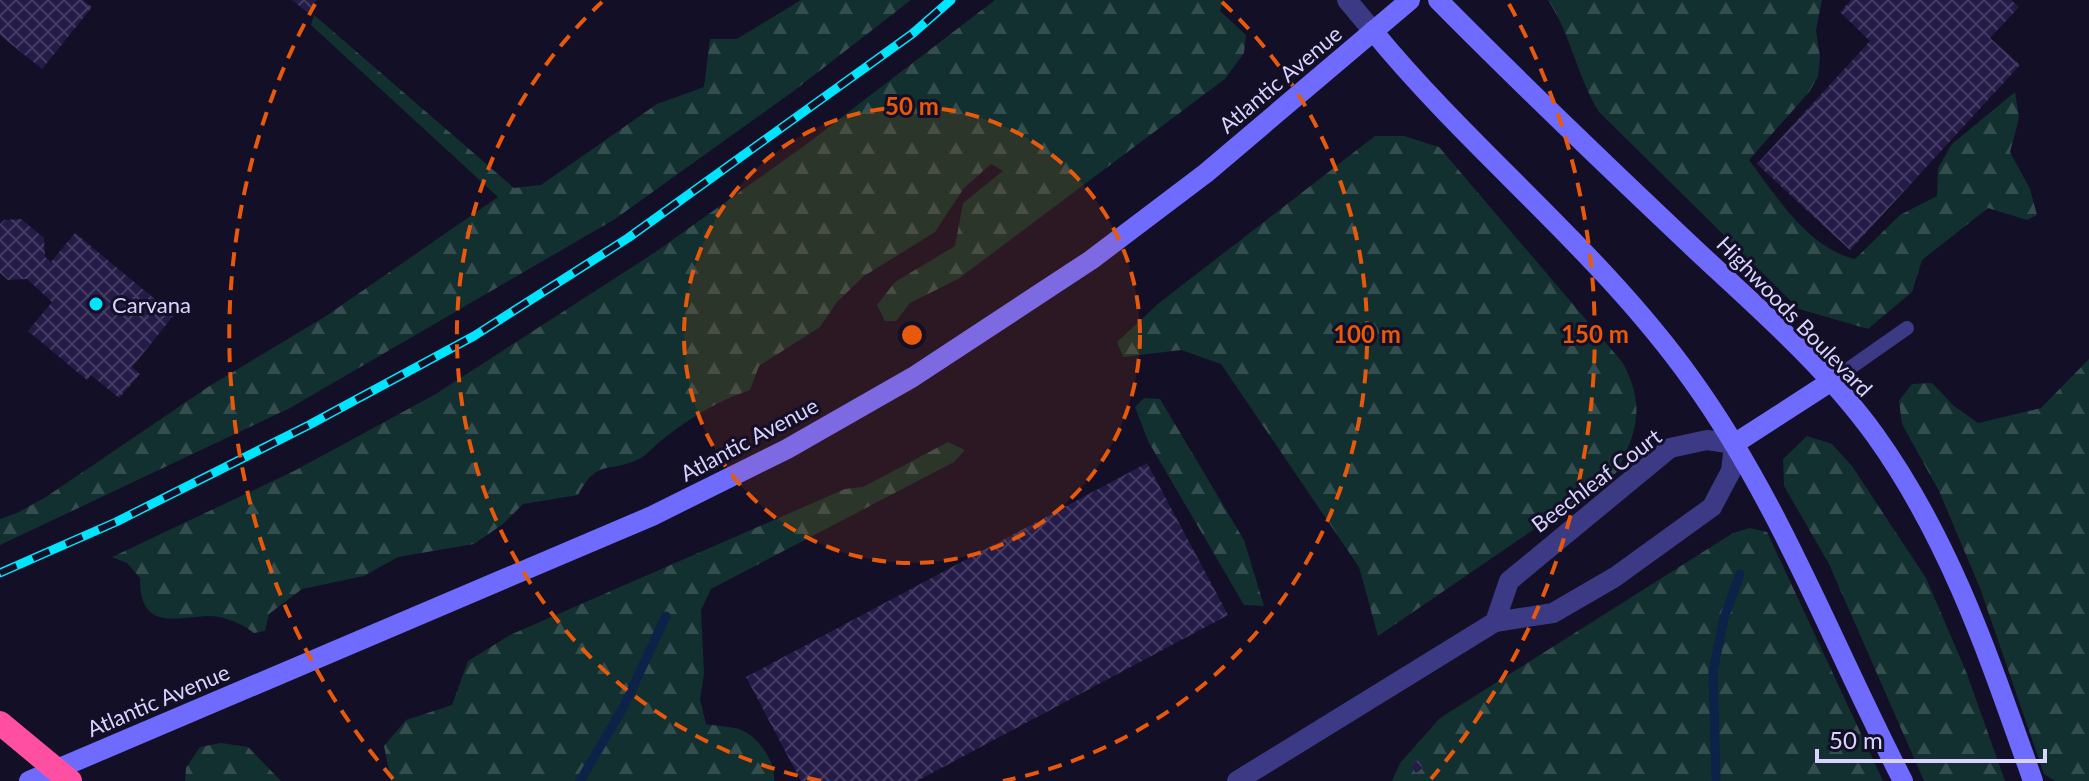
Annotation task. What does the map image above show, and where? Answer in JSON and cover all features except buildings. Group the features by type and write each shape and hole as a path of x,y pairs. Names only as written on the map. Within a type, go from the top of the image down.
{"highway":[{"path":"0,723 70,781"}],"main road":[{"name":"Atlantic Avenue","path":"29,781 652,516 787,449 913,377 1091,260 1206,173 1410,0"},
{"name":"Highwoods Boulevard","path":"1438,0 1830,382 1874,434 1932,525 1976,621 2033,781"},
{"path":"1373,31 1427,96 1623,294 1691,379 1778,518 1903,781"},
{"path":"1734,444 1830,382"}],"street":[{"path":"1347,0 1373,31"},
{"name":"Beechleaf Court","path":"1495,622 1509,581 1670,448 1707,440 1734,444"},
{"path":"1237,781 1495,622 1553,613 1615,577 1712,507 1731,471 1734,444"}],"lane":[{"path":"1830,382 1907,328"}],"green space":[{"path":"801,0 911,0 791,93 615,219 290,408 0,545 0,519 46,497 208,387 326,316 498,197 311,25 314,15 514,188 541,185 657,104 704,87 710,39 737,39"},
{"path":"995,0 1223,0 1220,11 1246,35 1244,53 1225,79 958,279 910,303 896,321 885,321 877,305 895,282 955,246 963,203 1003,171 991,164 964,188 935,232 864,276 837,302 820,327 759,366 750,390 694,417 639,459 598,471 578,495 523,504 503,524 474,544 398,557 364,576 302,589 269,614 265,631 254,633 220,617 157,616 148,609 142,597 140,578 127,563 112,557 294,471 434,395 654,253 804,146"},
{"path":"1548,0 1822,0 1816,30 1820,57 1818,77 1809,92 1749,160 1782,205 1808,233 1838,253 1855,259 1900,215 1937,196 1938,168 1952,144 2015,92 2019,118 2010,152 2030,189 2037,215 2027,220 1988,208 1922,260 1912,292 1868,329 1799,309 1599,112 1563,27"},
{"path":"1375,136 1404,136 1439,147 1623,363 1636,405 1634,431 1616,473 1378,636 1359,567 1221,364 1181,350 1123,357 1117,342 1159,303"},
{"path":"2089,359 2089,781 2055,781 2044,774 1980,588 1939,491 1902,424 1899,401 1912,384 1932,383 1954,406 1978,423 2041,408"},
{"path":"1144,398 1160,399 1244,540 1264,606 1244,605 1148,441 1135,407"},
{"path":"1807,436 1832,444 1852,466 1926,578 1967,674 2005,781 1924,781 1829,564 1784,486 1783,459"},
{"path":"948,442 965,450 954,462 711,589 701,610 704,674 700,699 706,724 739,729 753,737 769,758 774,781 391,781 384,746 406,720 452,705 468,661 510,635 845,489 863,487"},
{"path":"1750,528 1767,532 1883,781 1392,781 1400,763 1440,718 1733,533"},
{"path":"221,743 248,747 281,781 185,781 186,768 200,747"}],"waterway":[{"path":"1716,781 1713,671 1724,618 1740,574"},
{"path":"580,781 624,706 666,616"}],"railway":[{"path":"0,573 116,522 309,425 474,336 628,238 912,34 951,0"}],"place":[{"name":"Carvana","path":"96,304"}]}
